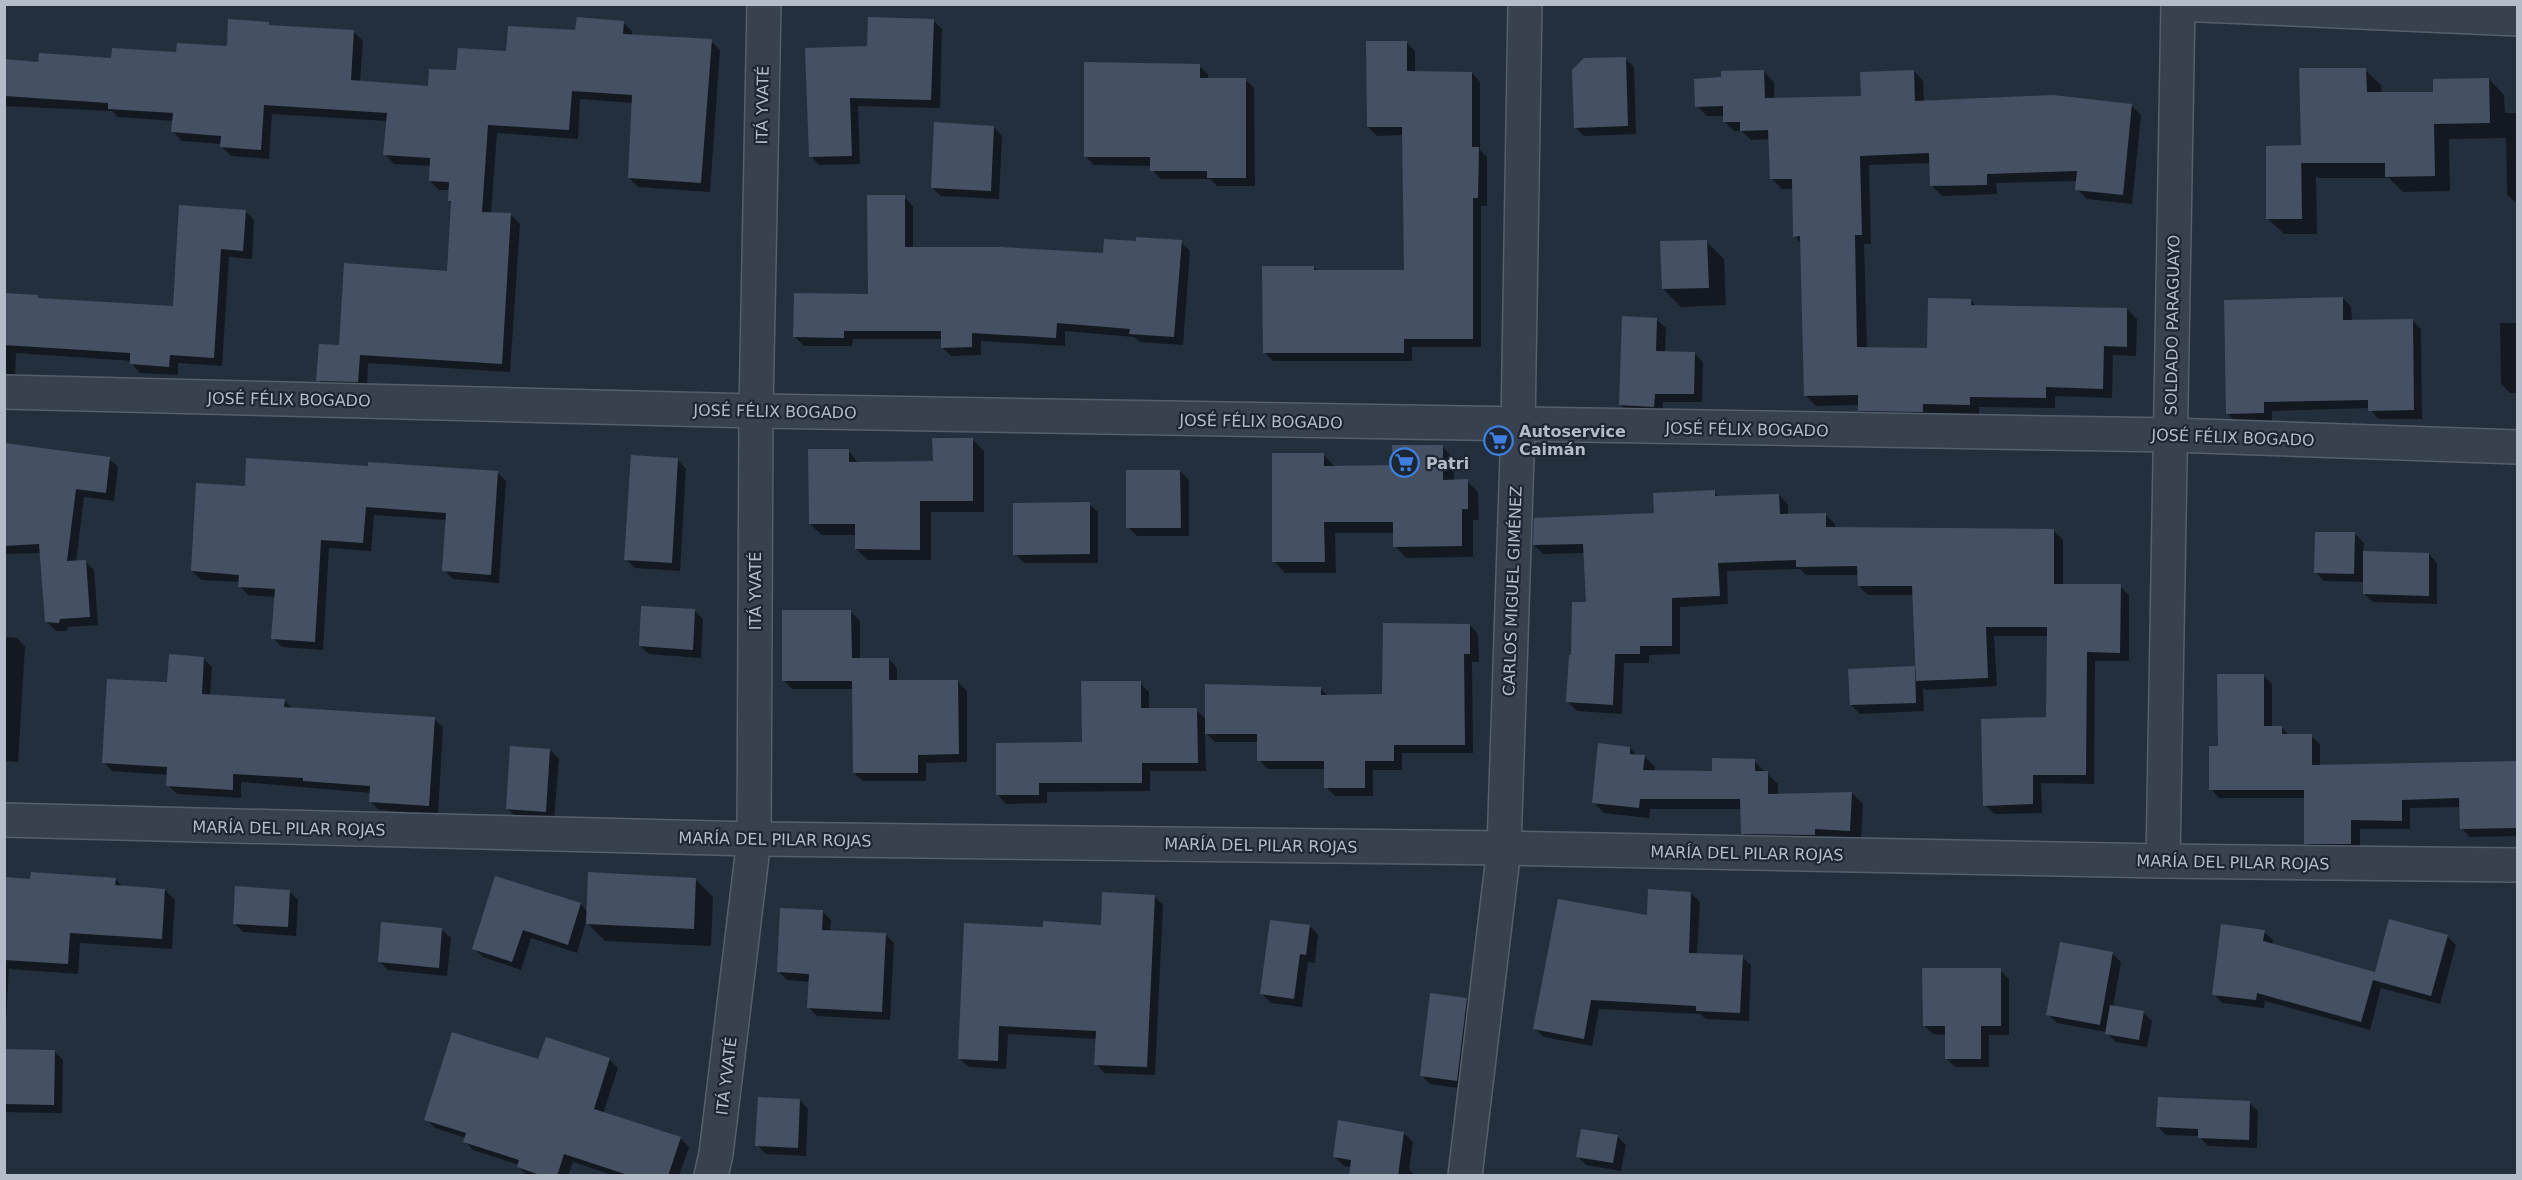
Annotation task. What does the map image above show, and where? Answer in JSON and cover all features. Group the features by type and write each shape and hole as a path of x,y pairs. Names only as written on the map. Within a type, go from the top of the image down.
{"street":[{"name":"ITÁ YVATÉ","path":"711,1176 718,1143 754,839 756,411 764,4"},
{"name":"CARLOS MIGUEL GIMÉNEZ","path":"1466,1176 1504,848 1518,426 1525,4"},
{"path":"2178,4 2517,19"},
{"name":"SOLDADO PARAGUAYO","path":"2163,861 2178,4"},
{"name":"JOSÉ FÉLIX BOGADO","path":"4,392 756,411 1518,426 2171,435 2517,447"},
{"name":"MARÍA DEL PILAR ROJAS","path":"4,820 754,839 1504,848 2163,861 2517,865"}],"building":[{"path":"577,17 624,21 623,34 712,39 701,183 628,178 632,95 572,91 569,130 488,125 482,212 511,213 502,364 360,355 358,382 316,381 319,344 339,345 344,263 447,271 451,201 448,201 449,182 429,181 430,158 383,155 387,113 264,105 261,150 220,147 221,136 171,132 173,113 108,109 108,103 4,96 4,59 38,62 39,53 111,58 112,48 176,52 177,43 227,46 228,19 269,22 269,25 354,30 351,80 428,86 429,69 456,70 458,48 506,51 508,26 575,30"},
{"path":"868,17 934,19 931,100 850,98 852,156 809,157 805,48 867,46"},
{"path":"1366,41 1407,41 1407,71 1472,72 1472,147 1479,147 1478,198 1473,198 1473,339 1404,339 1404,353 1263,353 1262,266 1314,266 1314,270 1404,270 1402,127 1367,127"},
{"path":"1626,57 1628,126 1574,128 1572,70 1584,58"},
{"path":"1084,62 1200,64 1200,78 1246,78 1246,178 1207,178 1207,171 1150,171 1150,157 1084,157"},
{"path":"2299,68 2366,68 2367,92 2433,92 2433,79 2489,78 2490,123 2434,124 2435,176 2385,177 2385,163 2301,163 2302,219 2266,219 2266,146 2301,145"},
{"path":"1764,70 1765,98 1861,96 1860,72 1914,70 1915,101 2053,95 2132,104 2123,195 2075,190 2077,171 1987,174 1987,185 1930,186 1929,153 1860,156 1862,235 1855,235 1857,347 1927,348 1928,298 1971,299 1971,305 2127,308 2127,347 2104,346 2103,389 2046,387 2046,398 1970,397 1970,405 1923,404 1923,412 1858,411 1858,395 1804,396 1800,236 1793,237 1792,179 1770,179 1768,130 1740,131 1740,122 1723,122 1723,106 1695,107 1694,79 1721,77 1721,71"},
{"path":"934,122 994,126 991,191 931,188"},
{"path":"867,195 905,195 905,247 1001,247 1103,253 1104,239 1136,241 1136,237 1182,240 1174,337 1129,334 1130,329 1057,323 1056,338 972,333 972,347 941,348 941,331 844,331 844,338 793,337 794,293 868,294"},
{"path":"179,205 246,210 243,251 221,249 214,358 170,355 169,367 130,364 130,353 4,345 4,293 38,295 38,298 173,306"},
{"path":"1707,240 1709,288 1662,289 1660,241"},
{"path":"2343,297 2343,320 2413,319 2414,410 2368,411 2368,400 2264,402 2264,413 2226,414 2224,300"},
{"path":"1622,316 1657,318 1656,351 1695,352 1694,394 1655,394 1654,407 1619,405"},
{"path":"932,438 973,438 973,501 920,501 920,550 855,549 855,524 809,524 808,449 849,449 849,462 933,461"},
{"path":"4,443 110,457 106,493 76,489 67,561 86,560 90,617 60,619 59,623 45,622 39,544 4,546"},
{"path":"1392,445 1443,445 1443,480 1468,479 1468,509 1462,509 1462,546 1393,547 1393,522 1324,522 1325,562 1272,562 1272,453 1324,453 1324,466 1393,465"},
{"path":"631,455 678,458 672,563 624,560"},
{"path":"246,458 368,466 368,462 498,471 491,575 442,571 446,513 366,507 363,543 321,540 315,642 271,639 275,589 238,587 239,575 191,571 196,483 245,486"},
{"path":"1126,470 1180,470 1181,528 1126,528"},
{"path":"1715,490 1715,496 1779,494 1780,514 1826,513 1826,527 2054,529 2054,584 2121,584 2120,653 2087,652 2086,775 2033,775 2033,804 1983,806 1981,719 2046,717 2047,627 1986,627 1988,678 1916,681 1912,586 1858,586 1857,566 1796,567 1796,560 1718,563 1720,596 1672,598 1672,646 1640,646 1640,654 1615,654 1613,705 1566,702 1569,655 1571,655 1572,602 1586,602 1583,544 1533,545 1534,518 1654,513 1653,493"},
{"path":"1090,502 1090,554 1013,555 1013,503"},
{"path":"2315,532 2355,532 2354,574 2314,573"},
{"path":"2363,551 2429,553 2429,596 2363,594"},
{"path":"641,606 695,609 693,650 639,646"},
{"path":"782,610 851,610 852,658 889,658 889,680 958,680 959,754 918,755 918,773 853,773 852,681 782,681"},
{"path":"1383,623 1470,624 1470,654 1464,654 1465,745 1394,745 1394,761 1365,761 1365,788 1324,788 1324,761 1257,761 1257,734 1205,734 1205,684 1321,687 1321,695 1382,694"},
{"path":"169,654 204,657 202,694 285,699 284,707 435,717 429,806 369,802 370,786 303,781 303,778 233,774 233,790 166,786 167,767 102,763 107,679 167,682"},
{"path":"1915,666 1916,703 1850,705 1848,669"},
{"path":"2217,674 2264,674 2264,726 2282,726 2282,734 2312,734 2312,765 2517,761 2517,828 2460,829 2459,798 2402,800 2402,821 2351,820 2351,844 2304,844 2304,790 2209,790 2209,746 2218,746"},
{"path":"1081,681 1141,681 1141,708 1197,708 1198,763 1142,763 1142,783 1039,783 1039,795 996,795 996,743 1082,742"},
{"path":"1598,743 1630,747 1630,754 1645,755 1643,770 1712,771 1712,758 1755,759 1755,771 1768,771 1768,794 1852,792 1850,831 1815,829 1815,835 1741,834 1740,799 1640,799 1639,808 1592,803"},
{"path":"510,746 550,749 546,812 506,809"},
{"path":"31,872 116,878 115,885 165,889 162,939 70,933 68,964 4,960 4,877 30,879"},
{"path":"588,872 696,878 694,929 586,924"},
{"path":"495,876 581,903 568,945 523,930 512,962 472,949"},
{"path":"235,886 290,890 288,927 233,924"},
{"path":"1648,889 1691,892 1689,953 1743,955 1740,1013 1696,1011 1696,1006 1591,1000 1584,1039 1533,1029 1558,899 1647,915"},
{"path":"1102,892 1155,895 1147,1067 1094,1065 1096,1031 999,1026 998,1061 958,1059 964,923 1043,927 1043,921 1101,925"},
{"path":"780,908 823,910 822,930 886,933 882,1012 807,1008 809,974 777,972"},
{"path":"2389,919 2448,935 2431,996 2373,980 2361,1022 2257,993 2256,1000 2212,995 2221,924 2265,930 2263,941 2375,972"},
{"path":"1270,920 1310,925 1306,955 1300,954 1294,999 1260,994"},
{"path":"381,922 442,928 439,968 378,962"},
{"path":"2060,942 2113,952 2100,1025 2046,1015"},
{"path":"1922,968 2001,968 2001,1026 1981,1026 1981,1059 1945,1059 1945,1026 1923,1026"},
{"path":"1430,993 1467,998 1457,1081 1420,1076"},
{"path":"2110,1005 2144,1011 2139,1040 2105,1034"},
{"path":"452,1032 538,1059 546,1037 610,1058 594,1109 681,1137 668,1176 631,1176 564,1154 557,1176 543,1176 517,1167 519,1160 463,1142 466,1133 424,1120"},
{"path":"4,1049 55,1050 54,1105 4,1104"},
{"path":"758,1097 800,1099 798,1148 755,1146"},
{"path":"2158,1097 2250,1101 2249,1140 2198,1138 2198,1129 2156,1127"},
{"path":"1338,1120 1404,1132 1398,1176 1349,1176 1351,1160 1333,1157"},
{"path":"1581,1129 1618,1135 1613,1163 1576,1157"}],"place":[{"name":"Autoservice Caimán","path":"1498,440"},
{"name":"Patri","path":"1405,463"}]}
